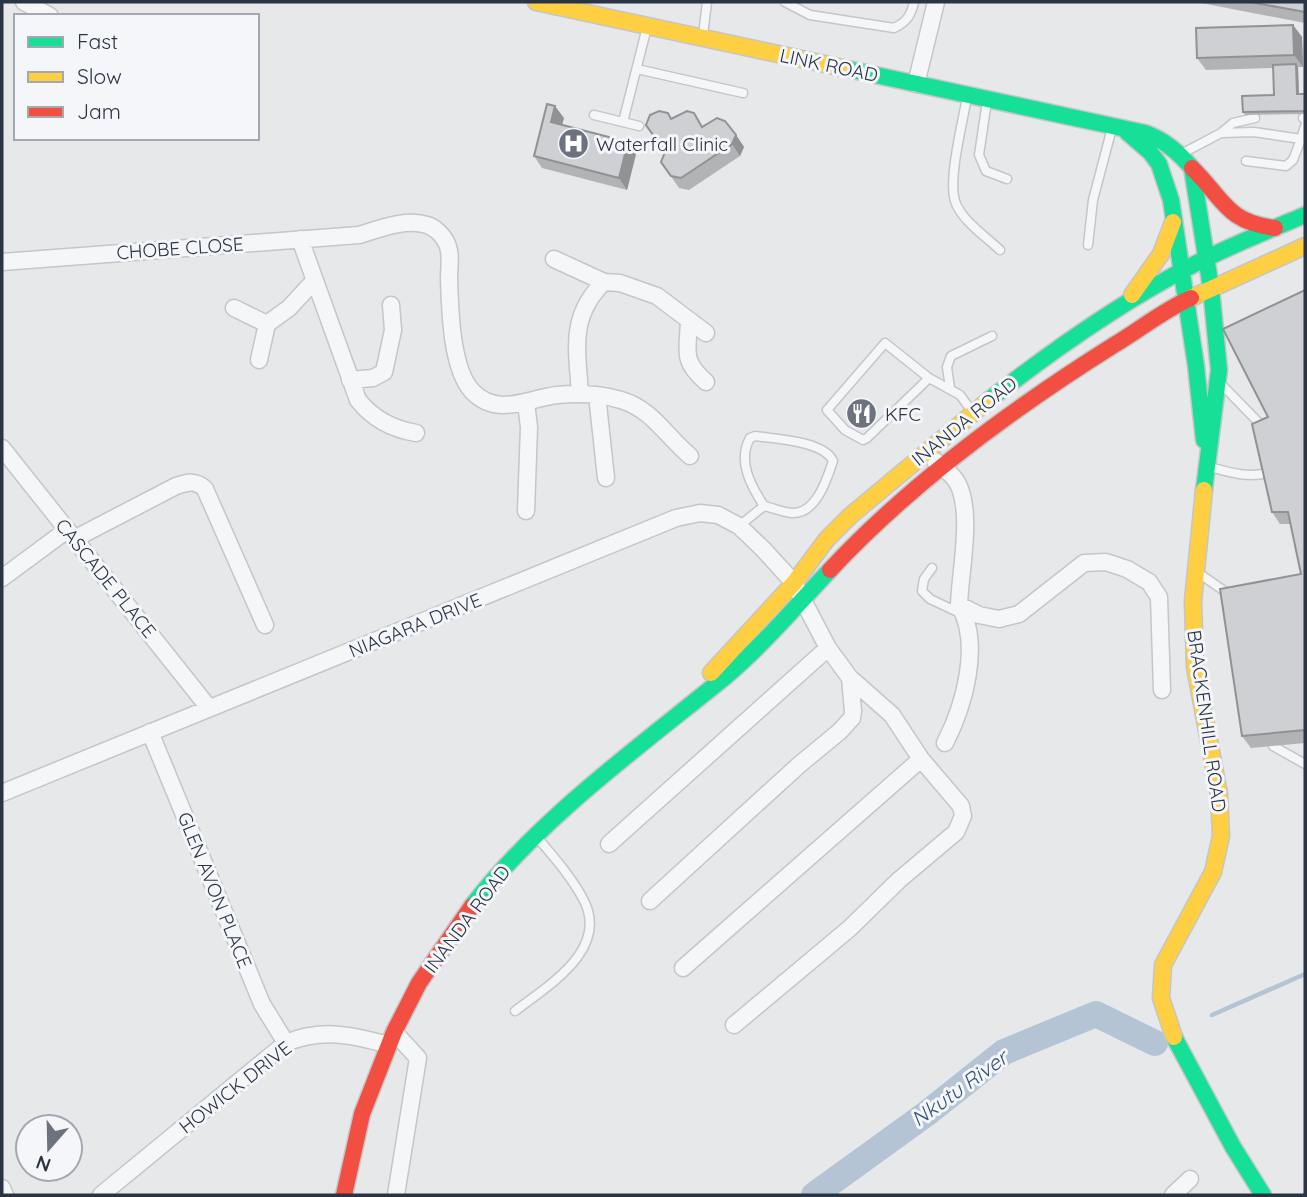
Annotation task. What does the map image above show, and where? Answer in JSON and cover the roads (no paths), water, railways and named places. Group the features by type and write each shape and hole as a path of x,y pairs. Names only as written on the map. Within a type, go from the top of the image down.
{"street":[{"path":"24,2 46,14"},
{"name":"LINK ROAD","path":"536,2 570,5 648,25 1157,137 1180,154 1192,168 1211,288"},
{"path":"916,84 936,4"},
{"name":"LINK ROAD","path":"1118,127 1142,143 1159,164 1167,183 1186,300"},
{"path":"1159,164 1180,154"},
{"path":"1192,168 1208,183 1233,216 1254,226 1275,228"},
{"name":"INANDA ROAD","path":"686,706 720,661 794,583 827,539 850,516 973,413 1044,357 1181,271 1305,215"},
{"path":"1123,306 1154,267 1174,219"},
{"name":"CHOBE CLOSE","path":"2,262 359,235 414,223 427,225 446,241 449,251 450,304 458,359 464,379 474,393 490,403 508,406 554,395 589,394"},
{"path":"300,239 358,400 374,417 396,430 416,433"},
{"name":"INANDA ROAD","path":"344,1195 362,1114 391,1039 419,984 451,934 486,888 536,835 686,706 726,676 863,535 942,467 1079,367 1186,300 1305,246"},
{"path":"554,259 604,282 639,288 657,296 706,333"},
{"path":"259,360 267,324 289,308 314,280"},
{"path":"604,282 586,303 577,334 606,478"},
{"name":"BRACKENHILL ROAD","path":"1211,288 1218,349 1218,381 1214,423 1206,463 1193,601 1195,667 1219,794 1221,836 1218,858 1209,881 1163,965 1161,998 1175,1042 1233,1147 1264,1195"},
{"name":"BRACKENHILL ROAD","path":"1186,300 1206,463"},
{"path":"350,380 373,378 384,372 393,330 391,305"},
{"path":"234,308 267,324"},
{"path":"689,320 688,358 691,369 706,382"},
{"path":"589,394 623,400 650,415 690,456"},
{"path":"526,403 529,427 526,511"},
{"name":"CASCADE PLACE","path":"2,448 209,708"},
{"path":"926,452 954,477 960,488 964,509 962,611 969,664 965,690 945,743"},
{"path":"2,578 70,534 186,482 205,489 265,625"},
{"name":"NIAGARA DRIVE","path":"2,793 677,518 699,513 718,515 739,526 794,583 828,648 850,678 892,715 921,760 961,806 963,816 956,832 899,880 850,928 734,1025"},
{"path":"962,611 999,619 1020,614 1084,564 1106,562 1127,569 1149,582 1159,597 1162,690"},
{"path":"609,844 828,648"},
{"path":"650,901 852,718 850,678"},
{"name":"GLEN AVON PLACE","path":"150,732 262,1004 286,1043"},
{"path":"683,968 921,760"},
{"name":"HOWICK DRIVE","path":"101,1195 116,1190 286,1043 322,1033 391,1039"},
{"path":"391,1039 418,1057 396,1195"},
{"path":"1173,1195 1190,1179"},
{"path":"2,1188 5,1195"}],"lane":[{"path":"703,37 707,2"},
{"path":"785,2 810,15 894,28 910,15 914,2 936,4"},
{"path":"623,122 648,25"},
{"path":"637,69 743,93"},
{"path":"968,95 953,188 963,215 1000,250"},
{"path":"987,99 979,155 986,170 1007,179"},
{"path":"594,115 639,127"},
{"path":"1180,154 1233,123 1255,118"},
{"path":"1246,161 1286,166 1293,160 1304,121"},
{"path":"1087,245 1093,200 1118,127"},
{"path":"1220,133 1254,132 1301,139"},
{"path":"950,388 947,366 951,356 992,335"},
{"path":"929,378 863,440 845,430 827,410 836,396 885,343 929,378 960,395 988,432"},
{"path":"1218,381 1268,432"},
{"path":"755,436 800,443 825,450 831,455 833,461 824,487 806,509 793,513 764,506 746,467 746,450 750,438 755,436"},
{"path":"1206,463 1241,474 1257,475 1269,472"},
{"path":"739,526 764,506"},
{"path":"932,568 922,586 925,596 962,611"},
{"path":"1195,570 1233,600"},
{"path":"1273,746 1305,764"},
{"path":"515,1011 574,963 584,950 589,934 590,919 584,899 536,835"}],"waterway":[{"name":"Nkutu River","path":"1212,1015 1305,974"},
{"name":"Nkutu River","path":"814,1195 926,1114 1004,1052 1096,1014 1155,1043"}],"place":[{"name":"Waterfall Clinic","path":"573,144"},
{"name":"KFC","path":"862,414"}]}
